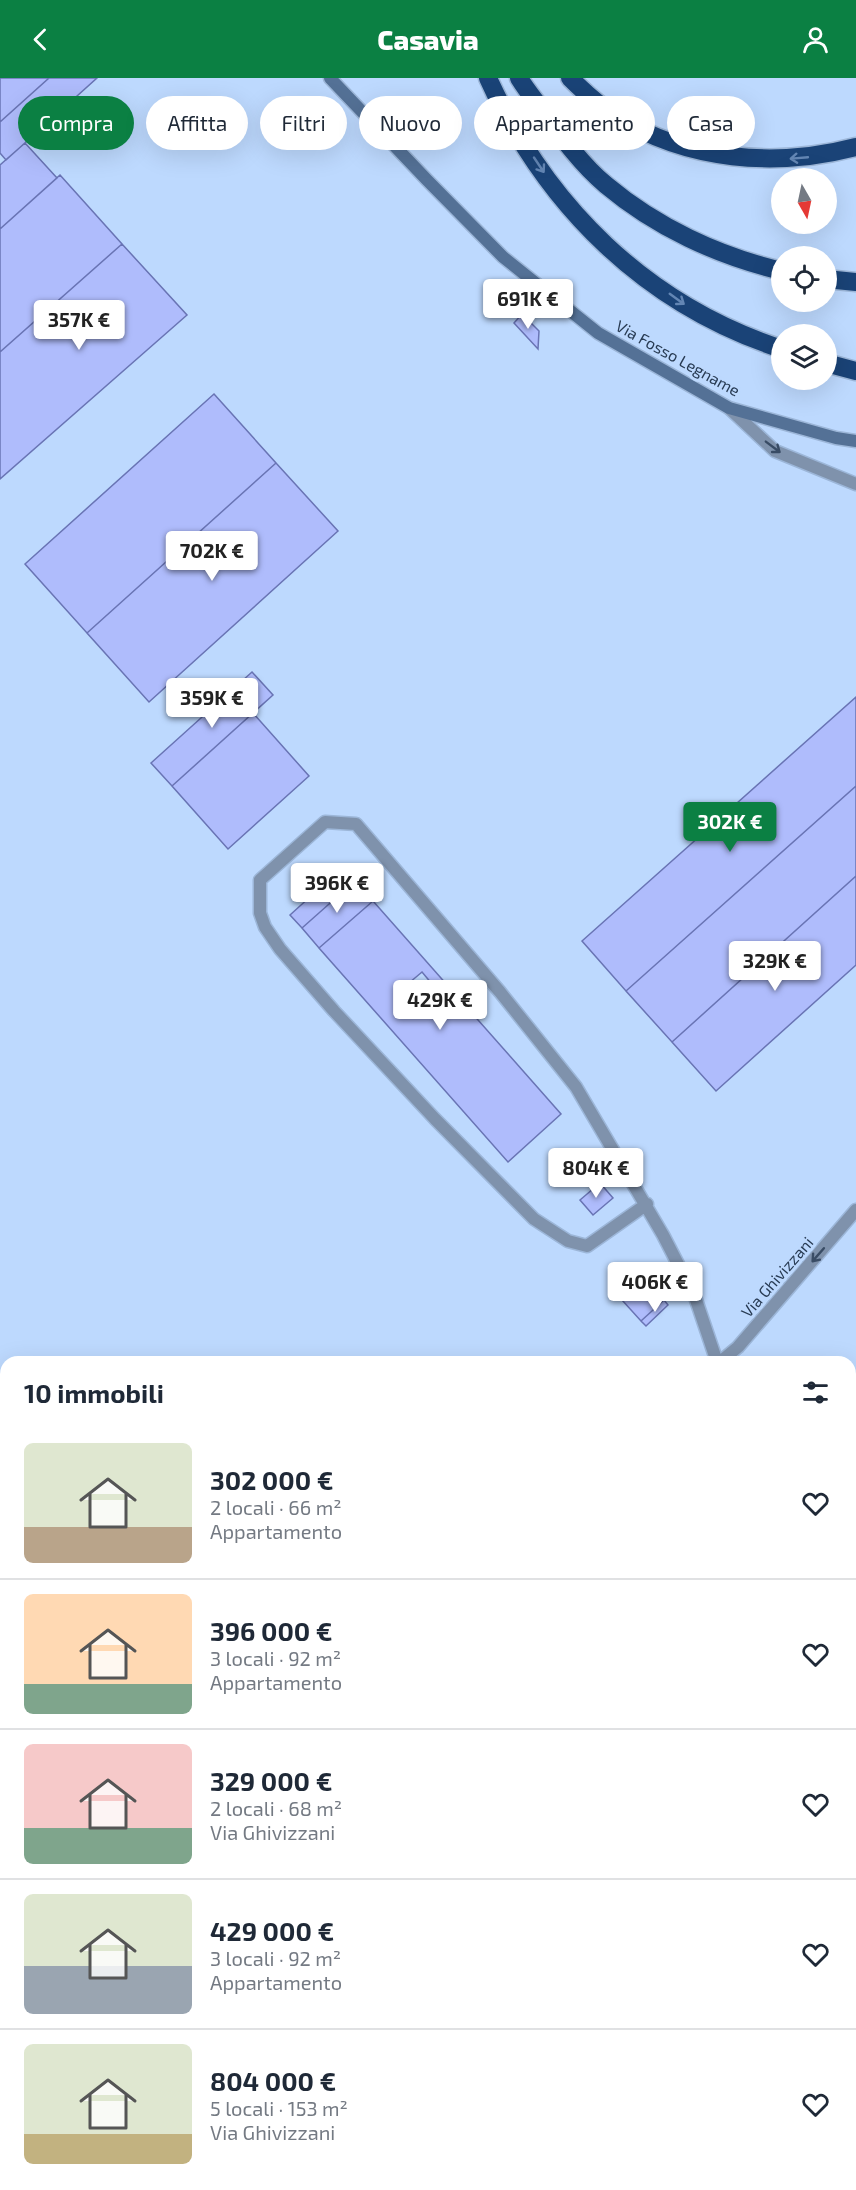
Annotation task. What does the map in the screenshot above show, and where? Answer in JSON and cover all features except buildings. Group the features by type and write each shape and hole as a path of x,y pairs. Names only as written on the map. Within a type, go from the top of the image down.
{"highway":[{"path":"488,78 518,134 548,178 581,222 608,249 640,275 687,307 771,345"},
{"path":"519,78 587,167 630,204 682,235 718,252 771,268"},
{"path":"570,78 615,116 651,135 697,151 736,157 788,158 824,156 856,147"},
{"path":"837,280 856,282"},
{"path":"837,366 856,370"}],"street":[{"name":"Via Fosso Legname","path":"330,78 503,256 598,333 729,408 836,438 856,441"},
{"path":"729,408 775,451 856,484"},
{"path":"647,1204 587,1246 568,1241 534,1219 435,1119 334,1011 280,949 265,927 260,914 260,879 325,822 356,824 493,984 576,1088 647,1204 695,1297 717,1356"},
{"name":"Via Ghivizzani","path":"727,1356 738,1347 856,1210"}]}
